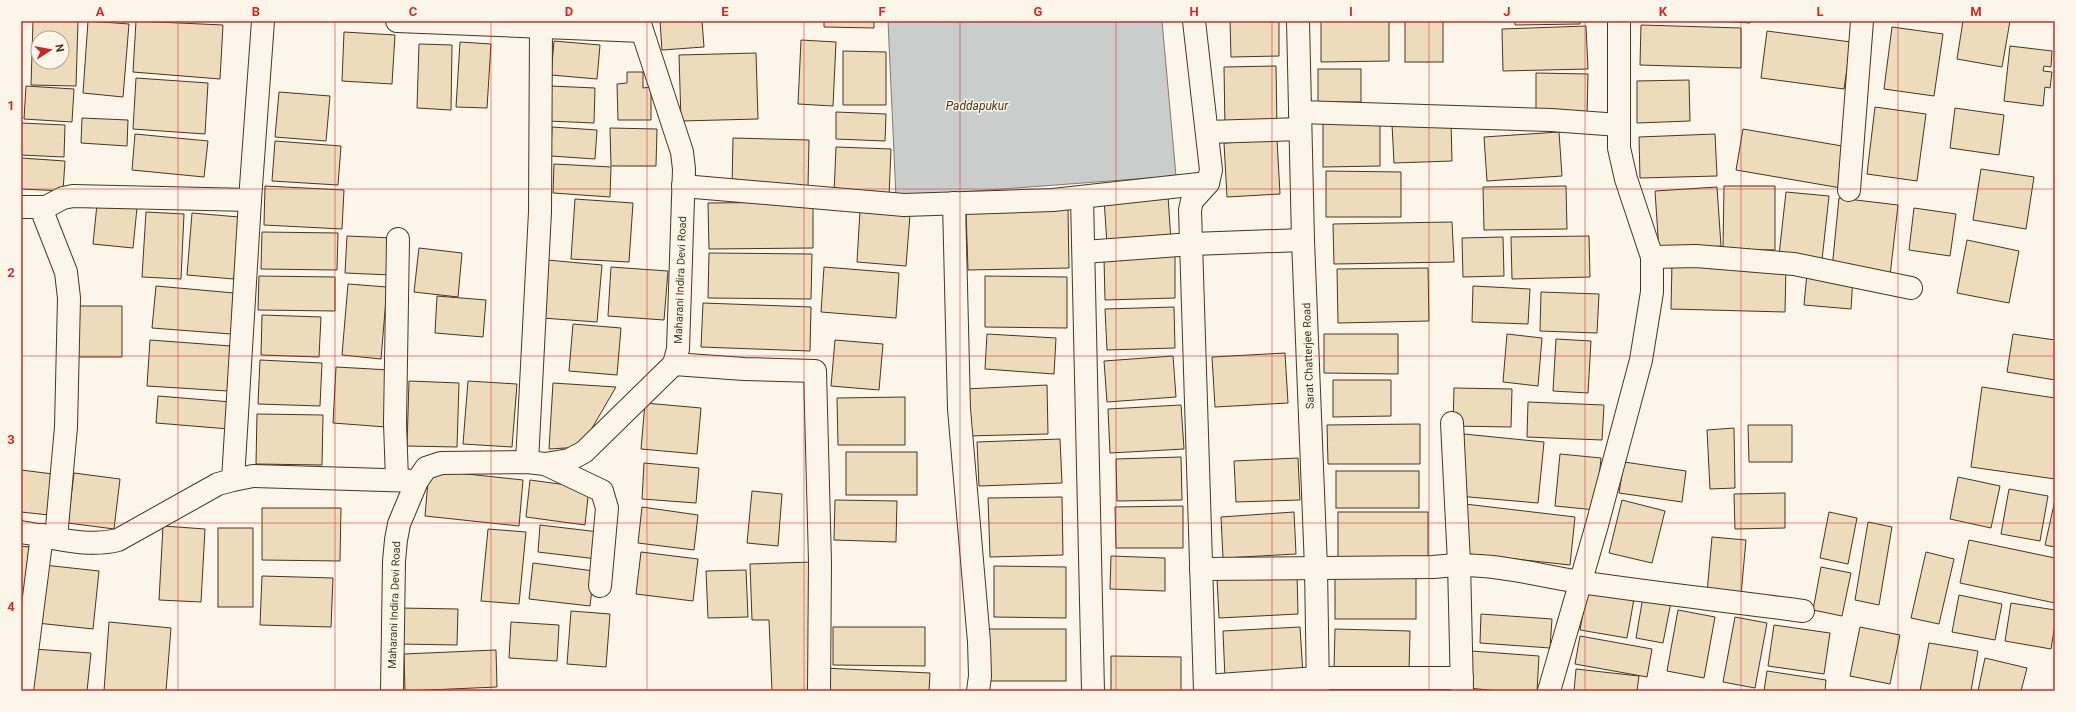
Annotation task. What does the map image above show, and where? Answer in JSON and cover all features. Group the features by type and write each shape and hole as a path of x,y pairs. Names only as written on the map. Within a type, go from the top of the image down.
{"street":[{"path":"233,480 250,200 263,21"},
{"path":"397,21 540,27 640,26"},
{"path":"1194,21 1211,170 1208,183 1192,202 1190,210 1205,689 1318,684 1462,685 1459,564 1452,423"},
{"name":"Sarat Chatterjee Road","path":"1298,21 1303,240 1316,568 1318,684"},
{"path":"1549,691 1597,525 1641,360 1652,292 1652,257 1621,162 1619,148 1619,21"},
{"path":"1849,190 1862,21"},
{"name":"Maharani Indira Devi Road","path":"392,691 394,561 396,540 407,480 426,468 441,463 536,463 569,460 584,452 674,364 678,349 683,186 682,152 640,26"},
{"path":"540,27 540,212 536,463 602,491 607,508 600,586"},
{"path":"1207,132 1300,121 1551,120 1619,125"},
{"path":"683,186 904,205 1082,197 1208,183"},
{"path":"21,207 46,207 62,198 73,196 250,200"},
{"path":"1082,197 1093,691"},
{"path":"954,203 959,409 979,642 980,676 978,691"},
{"path":"22,691 49,537 66,427 69,298 66,272 44,216 46,207"},
{"path":"21,532 90,543 106,543 118,540 218,484 253,476 407,480 395,422 398,239"},
{"path":"1084,252 1192,244 1303,240"},
{"path":"1652,257 1696,256 1794,264 1911,288"},
{"path":"674,364 744,369 815,371 820,562 819,691"},
{"path":"1201,569 1433,566 1459,564 1494,566 1580,582 1803,611"}],"water":[{"name":"Paddapukur","path":"888,21 1162,21 1176,176 896,197"}],"building":[{"path":"33,21 78,21 76,86 31,85 31,70 70,70 70,30 33,30"},
{"path":"88,21 129,24 123,97 83,93"},
{"path":"136,21 223,25 220,79 133,72"},
{"path":"660,21 702,21 704,47 662,50"},
{"path":"824,21 874,21 874,28 824,27"},
{"path":"1230,21 1279,21 1279,56 1231,57"},
{"path":"1321,21 1389,21 1389,61 1321,62"},
{"path":"1405,21 1443,21 1443,62 1405,62"},
{"path":"1515,21 1580,21 1580,24 1515,25"},
{"path":"1719,21 1751,21 1750,23"},
{"path":"1963,21 2010,21 2002,67 1957,59"},
{"path":"1641,25 1741,28 1741,68 1640,65"},
{"path":"1586,26 1588,69 1503,71 1502,29"},
{"path":"1892,27 1943,34 1934,96 1884,89"},
{"path":"1767,31 1851,42 1844,89 1761,78"},
{"path":"344,32 395,35 392,84 342,81"},
{"path":"801,40 836,42 833,106 798,104"},
{"path":"554,41 600,45 597,79 551,75"},
{"path":"460,42 491,44 487,108 456,107"},
{"path":"419,44 452,45 451,110 417,108"},
{"path":"2010,46 2052,51 2051,67 2044,66 2043,71 2052,72 2050,88 2045,87 2043,106 2004,101"},
{"path":"843,51 886,52 886,105 843,105"},
{"path":"756,53 758,119 681,121 679,55"},
{"path":"1276,66 1277,128 1225,128 1224,67"},
{"path":"1318,69 1361,69 1361,102 1318,102"},
{"path":"627,72 643,72 643,88 651,87 651,120 618,120 617,84 627,83"},
{"path":"1536,73 1588,74 1587,117 1536,116"},
{"path":"136,78 208,83 205,134 133,129"},
{"path":"1689,80 1690,121 1637,123 1637,81"},
{"path":"26,86 74,89 72,122 24,119"},
{"path":"550,86 595,88 594,123 548,121"},
{"path":"279,92 330,96 326,141 275,137"},
{"path":"1875,107 1926,114 1917,181 1867,174"},
{"path":"1955,108 2004,115 1999,155 1950,148"},
{"path":"836,112 886,114 885,141 836,139"},
{"path":"82,118 128,120 127,146 81,143"},
{"path":"1451,122 1452,161 1394,163 1392,124"},
{"path":"21,123 65,125 64,157 21,155"},
{"path":"1323,123 1380,123 1380,166 1323,167"},
{"path":"552,127 597,130 595,159 551,156"},
{"path":"610,128 657,129 656,166 611,166"},
{"path":"1743,129 1848,147 1841,188 1736,170"},
{"path":"1559,132 1562,176 1487,181 1484,137"},
{"path":"135,134 208,141 204,177 132,170"},
{"path":"1715,134 1717,176 1640,178 1639,137"},
{"path":"733,138 809,140 808,187 732,186"},
{"path":"1277,140 1280,194 1227,197 1224,143"},
{"path":"275,141 341,146 338,185 272,181"},
{"path":"836,147 891,149 889,196 834,194"},
{"path":"21,158 65,161 63,191 21,189"},
{"path":"554,164 611,167 610,197 553,193"},
{"path":"1981,169 2034,177 2026,229 1973,220"},
{"path":"1326,171 1401,172 1401,217 1326,217"},
{"path":"265,186 344,190 342,229 264,225"},
{"path":"1566,186 1567,229 1484,230 1483,187"},
{"path":"1724,186 1775,186 1775,250 1723,249"},
{"path":"1717,187 1721,246 1659,251 1655,191"},
{"path":"1786,192 1829,196 1822,260 1779,255"},
{"path":"1168,196 1171,241 1107,244 1104,199"},
{"path":"1839,198 1898,205 1890,276 1832,269"},
{"path":"575,199 633,203 629,262 571,259"},
{"path":"813,202 813,248 709,249 708,203"},
{"path":"97,204 137,208 133,248 93,244"},
{"path":"1914,208 1956,214 1950,256 1909,250"},
{"path":"1068,209 1069,268 968,270 966,212"},
{"path":"860,211 910,215 906,266 857,262"},
{"path":"146,212 184,214 181,279 142,277"},
{"path":"192,213 239,217 234,279 187,275"},
{"path":"1452,222 1454,262 1334,264 1333,224"},
{"path":"262,232 338,233 337,270 261,269"},
{"path":"347,236 393,238 391,275 345,273"},
{"path":"1589,236 1590,277 1512,279 1511,237"},
{"path":"1503,237 1504,276 1463,277 1462,238"},
{"path":"1967,240 2019,251 2009,303 1957,293"},
{"path":"419,248 462,253 458,297 414,292"},
{"path":"709,253 812,254 811,299 708,298"},
{"path":"1175,256 1175,298 1105,300 1104,258"},
{"path":"547,260 602,265 597,322 542,318"},
{"path":"1672,262 1786,266 1785,312 1671,309"},
{"path":"611,267 668,271 664,320 608,316"},
{"path":"824,267 899,273 896,318 821,312"},
{"path":"1428,268 1429,321 1338,323 1337,269"},
{"path":"1807,273 1853,277 1851,309 1804,305"},
{"path":"259,276 335,277 335,311 258,310"},
{"path":"985,276 1067,277 1067,328 985,327"},
{"path":"348,284 387,287 381,359 342,355"},
{"path":"156,286 234,293 231,334 152,328"},
{"path":"1473,286 1530,289 1528,324 1472,322"},
{"path":"1541,292 1599,294 1597,333 1540,331"},
{"path":"437,296 486,300 483,337 435,333"},
{"path":"703,303 811,307 810,351 701,347"},
{"path":"77,306 122,306 122,357 78,357"},
{"path":"1174,307 1175,348 1107,350 1105,309"},
{"path":"262,315 321,317 319,357 261,355"},
{"path":"573,324 621,328 617,375 569,371"},
{"path":"987,334 1056,338 1054,374 985,369"},
{"path":"1324,334 1398,334 1398,374 1324,373"},
{"path":"1507,334 1542,338 1538,386 1503,382"},
{"path":"2013,334 2055,340 2055,380 2007,372"},
{"path":"1556,339 1591,341 1588,393 1553,391"},
{"path":"150,340 231,346 228,391 147,386"},
{"path":"835,340 883,344 879,390 831,386"},
{"path":"1285,353 1288,403 1215,407 1212,357"},
{"path":"1173,356 1176,397 1107,402 1104,361"},
{"path":"260,360 322,363 320,406 258,404"},
{"path":"336,367 390,370 386,427 333,423"},
{"path":"1333,380 1391,380 1391,416 1333,417"},
{"path":"409,381 459,383 457,447 407,446"},
{"path":"468,381 517,384 512,447 463,444"},
{"path":"553,383 616,387 581,447 549,449"},
{"path":"1047,385 1048,434 967,436 965,389"},
{"path":"1982,387 2055,398 2055,479 1971,467"},
{"path":"1454,388 1512,389 1511,427 1453,426"},
{"path":"158,396 231,402 229,429 156,423"},
{"path":"905,397 905,445 838,445 837,398"},
{"path":"1528,402 1604,405 1602,440 1527,437"},
{"path":"645,403 701,408 697,454 641,449"},
{"path":"1181,405 1184,449 1110,453 1108,409"},
{"path":"257,414 323,415 322,465 256,464"},
{"path":"1420,424 1420,464 1328,464 1327,425"},
{"path":"1748,425 1792,425 1792,462 1749,462"},
{"path":"1734,428 1735,488 1710,489 1707,430"},
{"path":"1464,434 1544,442 1538,503 1458,496"},
{"path":"1060,439 1062,483 979,486 977,442"},
{"path":"846,452 917,452 917,495 846,495"},
{"path":"1560,454 1601,458 1596,510 1555,506"},
{"path":"1181,457 1182,500 1117,501 1116,459"},
{"path":"1298,458 1300,500 1236,502 1234,461"},
{"path":"1624,462 1686,471 1682,502 1619,493"},
{"path":"644,463 699,468 696,503 642,499"},
{"path":"21,470 53,474 49,515 21,512"},
{"path":"429,470 523,480 519,526 425,516"},
{"path":"1336,471 1419,471 1419,508 1336,508"},
{"path":"74,473 120,479 114,529 68,523"},
{"path":"1958,477 2000,486 1991,528 1950,519"},
{"path":"530,480 589,488 585,525 526,517"},
{"path":"2009,489 2048,496 2040,541 2001,534"},
{"path":"752,491 782,494 778,546 747,543"},
{"path":"1785,493 1785,528 1735,529 1734,494"},
{"path":"1062,497 1063,555 990,557 988,498"},
{"path":"835,500 897,501 896,542 834,540"},
{"path":"1622,500 1665,511 1652,563 1609,553"},
{"path":"2055,500 2055,547 2045,545"},
{"path":"1465,504 1575,517 1570,565 1460,553"},
{"path":"1183,506 1183,548 1116,548 1115,507"},
{"path":"642,507 698,515 694,550 638,543"},
{"path":"262,508 341,508 340,561 262,560"},
{"path":"1294,512 1296,554 1223,558 1221,517"},
{"path":"1338,512 1428,512 1428,560 1338,560"},
{"path":"1829,512 1857,518 1848,564 1820,558"},
{"path":"1868,522 1892,527 1879,605 1855,600"},
{"path":"540,525 599,532 597,559 538,552"},
{"path":"163,526 205,529 201,602 159,600"},
{"path":"218,528 253,528 253,607 218,607"},
{"path":"488,529 526,532 519,604 481,601"},
{"path":"1712,537 1746,540 1741,595 1707,593"},
{"path":"1969,540 2055,558 2055,603 1960,583"},
{"path":"21,546 29,547 24,594 21,593"},
{"path":"641,552 698,559 693,601 636,594"},
{"path":"1926,552 1954,559 1939,624 1911,618"},
{"path":"1111,556 1165,558 1165,591 1110,589"},
{"path":"812,562 817,691 772,691 769,620 752,620 750,564"},
{"path":"533,563 594,571 590,606 529,599"},
{"path":"44,565 99,571 93,629 37,623"},
{"path":"994,566 1066,567 1066,618 994,617"},
{"path":"1821,567 1851,573 1842,616 1813,610"},
{"path":"746,570 748,617 708,618 706,571"},
{"path":"1297,574 1298,614 1219,618 1217,578"},
{"path":"262,576 333,578 331,627 260,625"},
{"path":"1335,576 1416,576 1416,619 1335,619"},
{"path":"1587,590 1634,599 1627,638 1580,630"},
{"path":"1959,595 2002,604 1995,640 1952,632"},
{"path":"1643,597 1671,602 1663,643 1636,638"},
{"path":"2011,603 2055,610 2055,624 2051,649 2005,641"},
{"path":"399,608 458,609 457,645 398,644"},
{"path":"1678,610 1715,617 1704,678 1667,671"},
{"path":"571,611 610,614 606,667 567,664"},
{"path":"1481,614 1552,619 1550,648 1480,643"},
{"path":"1735,617 1767,623 1755,688 1723,682"},
{"path":"109,622 171,628 166,691 104,691"},
{"path":"511,622 559,625 557,661 509,658"},
{"path":"1774,625 1830,633 1824,674 1768,666"},
{"path":"833,627 925,627 925,666 833,665"},
{"path":"1300,627 1303,675 1225,679 1223,631"},
{"path":"1860,627 1900,635 1890,684 1850,676"},
{"path":"988,629 1066,629 1066,681 988,681"},
{"path":"1335,629 1410,631 1409,671 1334,669"},
{"path":"1580,636 1652,649 1647,677 1575,664"},
{"path":"1929,643 1978,651 1971,691 1920,691"},
{"path":"33,649 91,653 87,691 29,691"},
{"path":"496,650 497,687 405,691 404,654"},
{"path":"1471,651 1539,656 1537,691 1499,691 1468,688"},
{"path":"1111,656 1181,657 1181,691 1111,691"},
{"path":"1985,658 2027,668 2021,691 1978,691"},
{"path":"823,668 930,673 929,691 822,691"},
{"path":"1576,669 1639,676 1637,691 1574,691"},
{"path":"1767,671 1826,680 1825,691 1764,691"},
{"path":"1349,681 1430,683 1430,691 1349,691"}]}
